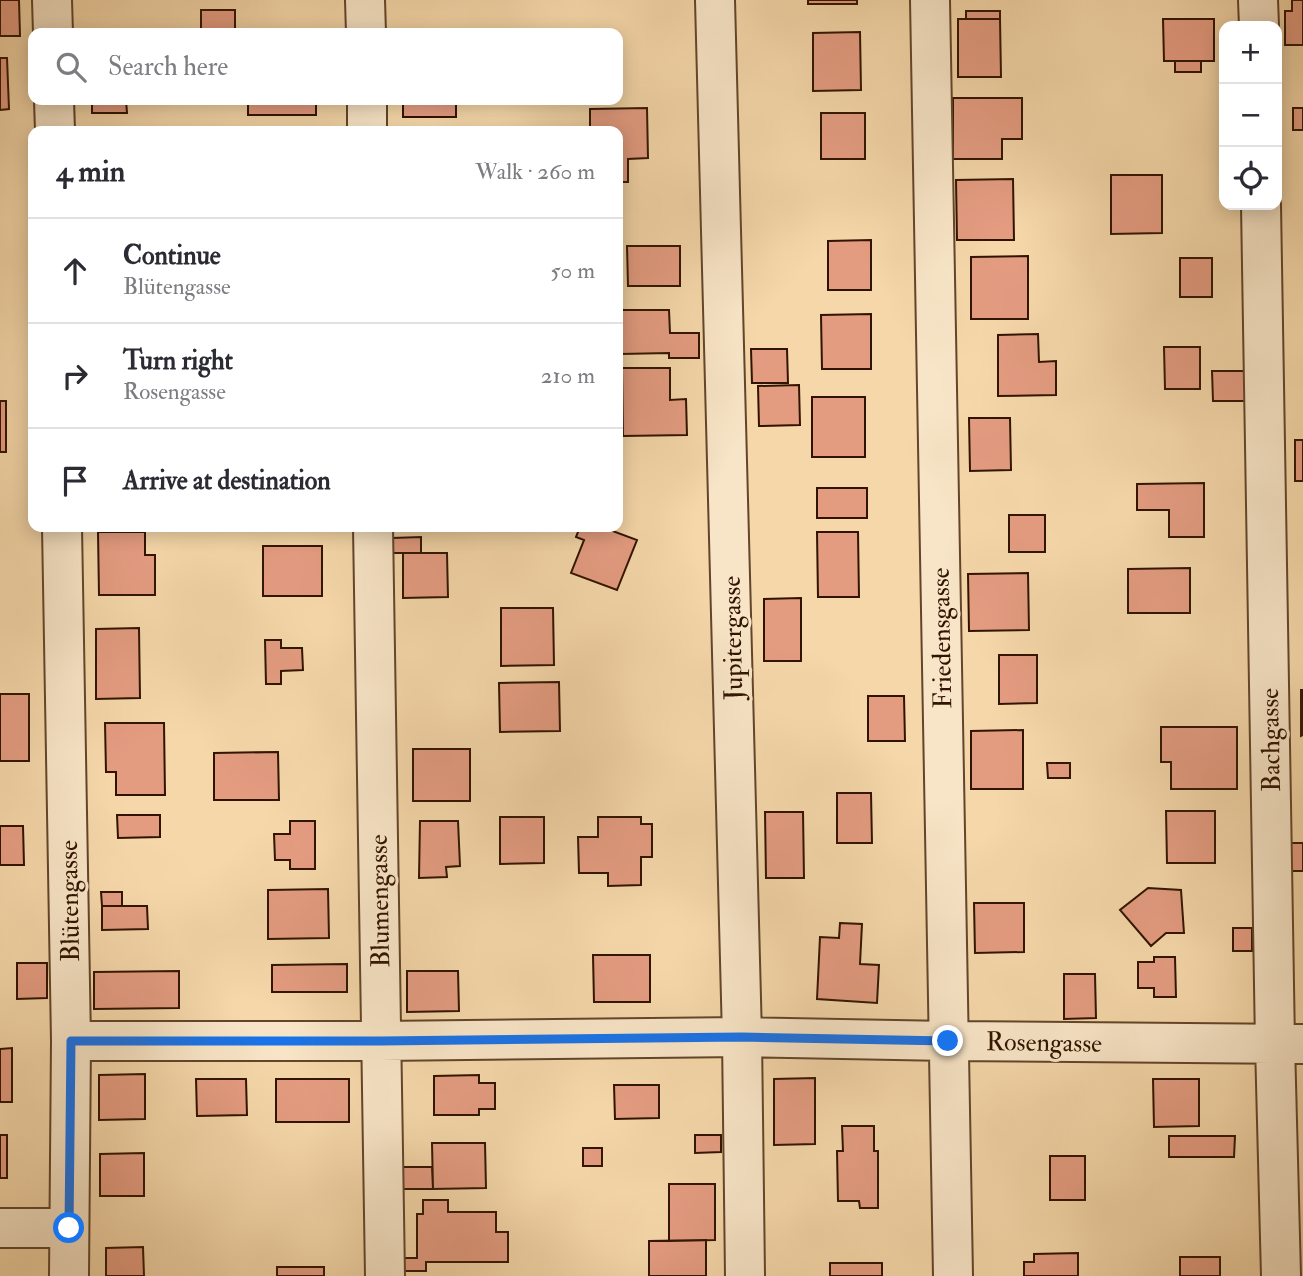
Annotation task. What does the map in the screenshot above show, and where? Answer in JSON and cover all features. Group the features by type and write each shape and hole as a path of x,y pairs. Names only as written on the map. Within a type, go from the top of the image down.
{"street":[{"path":"52,0 53,28"},
{"path":"365,0 366,28"},
{"name":"Jupitergasse","path":"715,0 746,1276"},
{"name":"Friedensgasse","path":"930,0 953,1276"},
{"path":"1258,0 1259,21"},
{"path":"54,105 55,126"},
{"path":"367,105 367,126"},
{"name":"Bachgasse","path":"1261,210 1289,1044 1282,1276"},
{"name":"Blütengasse","path":"62,532 71,1041 69,1276"},
{"name":"Blumengasse","path":"373,532 385,1276"},
{"name":"Rosengasse","path":"71,1041 742,1037 1289,1044"},
{"path":"0,1228 69,1228"}],"building":[{"path":"0,0 19,0 20,36 0,36"},
{"path":"808,0 857,0 857,4 808,4"},
{"path":"1292,0 1303,0 1303,45 1285,45 1285,11 1292,11"},
{"path":"201,10 235,10 235,28 201,28"},
{"path":"966,11 1000,11 1000,19 966,19"},
{"path":"958,19 1000,19 1001,77 958,77"},
{"path":"1163,19 1214,19 1214,61 1164,61"},
{"path":"860,32 861,90 813,91 813,33"},
{"path":"0,58 7,58 9,109 0,110"},
{"path":"1175,61 1201,61 1201,72 1175,72"},
{"path":"953,98 1022,98 1022,139 1002,139 1002,159 953,159"},
{"path":"92,105 126,105 127,113 92,113"},
{"path":"248,105 316,105 316,115 248,115"},
{"path":"403,105 456,105 456,117 403,117"},
{"path":"647,108 648,158 628,159 628,182 623,182 623,126 590,126 590,109"},
{"path":"1293,108 1303,108 1303,130 1293,130"},
{"path":"821,113 865,113 865,159 821,159"},
{"path":"1111,175 1162,175 1162,233 1111,234"},
{"path":"1013,179 1014,240 957,240 956,180"},
{"path":"871,240 871,290 828,290 828,241"},
{"path":"627,246 680,246 680,286 628,286"},
{"path":"1028,256 1028,319 971,319 971,257"},
{"path":"1180,258 1212,258 1212,297 1180,297"},
{"path":"623,310 669,310 670,333 699,333 699,358 669,358 669,353 623,354"},
{"path":"871,314 871,369 822,369 821,315"},
{"path":"1038,334 1039,362 1056,361 1056,395 998,396 998,335"},
{"path":"1164,347 1200,347 1200,389 1165,389"},
{"path":"751,349 787,349 788,383 752,383"},
{"path":"623,368 670,368 670,400 686,399 687,435 623,436"},
{"path":"1212,371 1246,371 1247,401 1213,401"},
{"path":"799,385 800,425 759,426 758,386"},
{"path":"812,397 865,397 865,457 812,457"},
{"path":"0,401 6,401 6,452 0,452"},
{"path":"969,418 1010,418 1011,470 970,471"},
{"path":"1295,440 1303,440 1303,481 1295,481"},
{"path":"1204,483 1204,537 1169,537 1169,510 1137,510 1137,484"},
{"path":"817,488 867,488 867,518 817,518"},
{"path":"1009,515 1045,515 1045,552 1009,552"},
{"path":"98,532 145,532 145,555 155,555 155,595 99,595"},
{"path":"578,532 615,532 637,540 617,590 571,573 584,540 576,537"},
{"path":"817,532 858,532 859,597 818,597"},
{"path":"421,537 421,553 392,553 392,538"},
{"path":"263,546 322,546 322,596 263,596"},
{"path":"403,553 447,553 448,597 403,598"},
{"path":"1190,568 1190,613 1128,613 1128,569"},
{"path":"1028,573 1029,630 969,631 968,574"},
{"path":"801,598 801,661 764,661 764,599"},
{"path":"501,608 553,608 554,665 501,666"},
{"path":"139,628 140,698 96,699 96,629"},
{"path":"265,640 281,640 281,648 302,648 303,670 281,671 281,684 266,684"},
{"path":"999,655 1037,655 1037,703 999,704"},
{"path":"559,682 560,731 500,732 499,683"},
{"path":"1301,690 1303,735 1301,736"},
{"path":"0,694 29,694 29,761 0,761"},
{"path":"868,696 904,696 905,741 868,741"},
{"path":"105,723 164,723 165,795 116,795 116,772 106,772"},
{"path":"1161,727 1237,727 1237,789 1171,789 1171,762 1161,762"},
{"path":"1023,730 1023,789 971,789 971,731"},
{"path":"413,749 470,749 470,801 413,801"},
{"path":"278,752 279,800 214,800 214,753"},
{"path":"1047,763 1070,763 1070,778 1048,778"},
{"path":"837,793 871,793 872,843 837,843"},
{"path":"1166,811 1215,811 1215,863 1167,863"},
{"path":"765,812 803,812 804,878 766,878"},
{"path":"117,815 160,815 160,837 118,838"},
{"path":"500,817 544,817 544,863 500,864"},
{"path":"598,817 641,817 641,824 652,824 652,857 641,857 641,885 608,886 608,873 579,873 578,837 598,837"},
{"path":"290,821 315,821 315,869 290,869 290,860 275,860 274,834 290,834"},
{"path":"420,821 458,821 460,866 446,867 447,877 419,878"},
{"path":"0,826 23,826 24,865 0,865"},
{"path":"1289,843 1303,843 1303,871 1289,871"},
{"path":"1148,888 1181,890 1184,933 1166,933 1151,946 1120,910"},
{"path":"328,889 329,938 268,939 268,890"},
{"path":"101,892 122,892 122,906 102,906"},
{"path":"974,903 1024,903 1024,952 975,953"},
{"path":"102,906 147,906 148,929 102,930"},
{"path":"840,923 862,924 860,964 879,965 877,1003 817,999 820,937 839,938"},
{"path":"1233,928 1252,928 1252,951 1233,951"},
{"path":"593,955 650,955 650,1002 594,1002"},
{"path":"1154,957 1175,957 1176,997 1154,997 1154,988 1138,988 1138,962 1154,962"},
{"path":"17,963 47,963 47,998 17,999"},
{"path":"347,964 347,992 272,992 272,965"},
{"path":"179,971 179,1008 94,1009 94,972"},
{"path":"407,971 458,971 459,1011 407,1012"},
{"path":"1064,974 1095,974 1096,1018 1064,1019"},
{"path":"12,1048 12,1102 0,1102 0,1049"},
{"path":"145,1074 145,1119 99,1120 99,1075"},
{"path":"479,1075 479,1083 495,1083 495,1109 479,1109 479,1115 434,1115 434,1076"},
{"path":"815,1078 815,1144 774,1145 774,1079"},
{"path":"196,1079 246,1079 247,1115 197,1116"},
{"path":"276,1079 349,1079 349,1122 276,1122"},
{"path":"1153,1079 1199,1079 1199,1126 1154,1127"},
{"path":"614,1085 659,1085 659,1118 615,1119"},
{"path":"842,1126 874,1126 874,1151 878,1151 878,1208 860,1208 859,1201 838,1201 837,1151 843,1151"},
{"path":"0,1135 7,1135 7,1178 0,1178"},
{"path":"695,1135 721,1135 721,1152 695,1153"},
{"path":"1169,1136 1235,1136 1234,1157 1169,1157"},
{"path":"432,1143 485,1143 486,1188 433,1189"},
{"path":"583,1148 602,1148 602,1166 583,1166"},
{"path":"144,1153 144,1196 100,1196 100,1154"},
{"path":"1050,1156 1085,1156 1085,1200 1050,1200"},
{"path":"397,1167 432,1167 433,1189 397,1189"},
{"path":"669,1184 715,1184 715,1240 669,1241"},
{"path":"423,1200 448,1200 448,1212 496,1212 496,1232 508,1232 508,1262 426,1262 426,1271 400,1271 400,1258 417,1258 417,1214 423,1214"},
{"path":"706,1240 706,1276 649,1276 649,1241"},
{"path":"143,1247 144,1276 106,1276 106,1248"},
{"path":"1078,1253 1078,1276 1024,1276 1024,1262 1034,1262 1034,1254"},
{"path":"1180,1257 1220,1257 1220,1276 1180,1276"},
{"path":"830,1263 882,1263 882,1276 830,1276"},
{"path":"277,1267 324,1267 324,1276 277,1276"}],"route":[{"path":"69,1228 71,1041 742,1037 948,1041"}]}
